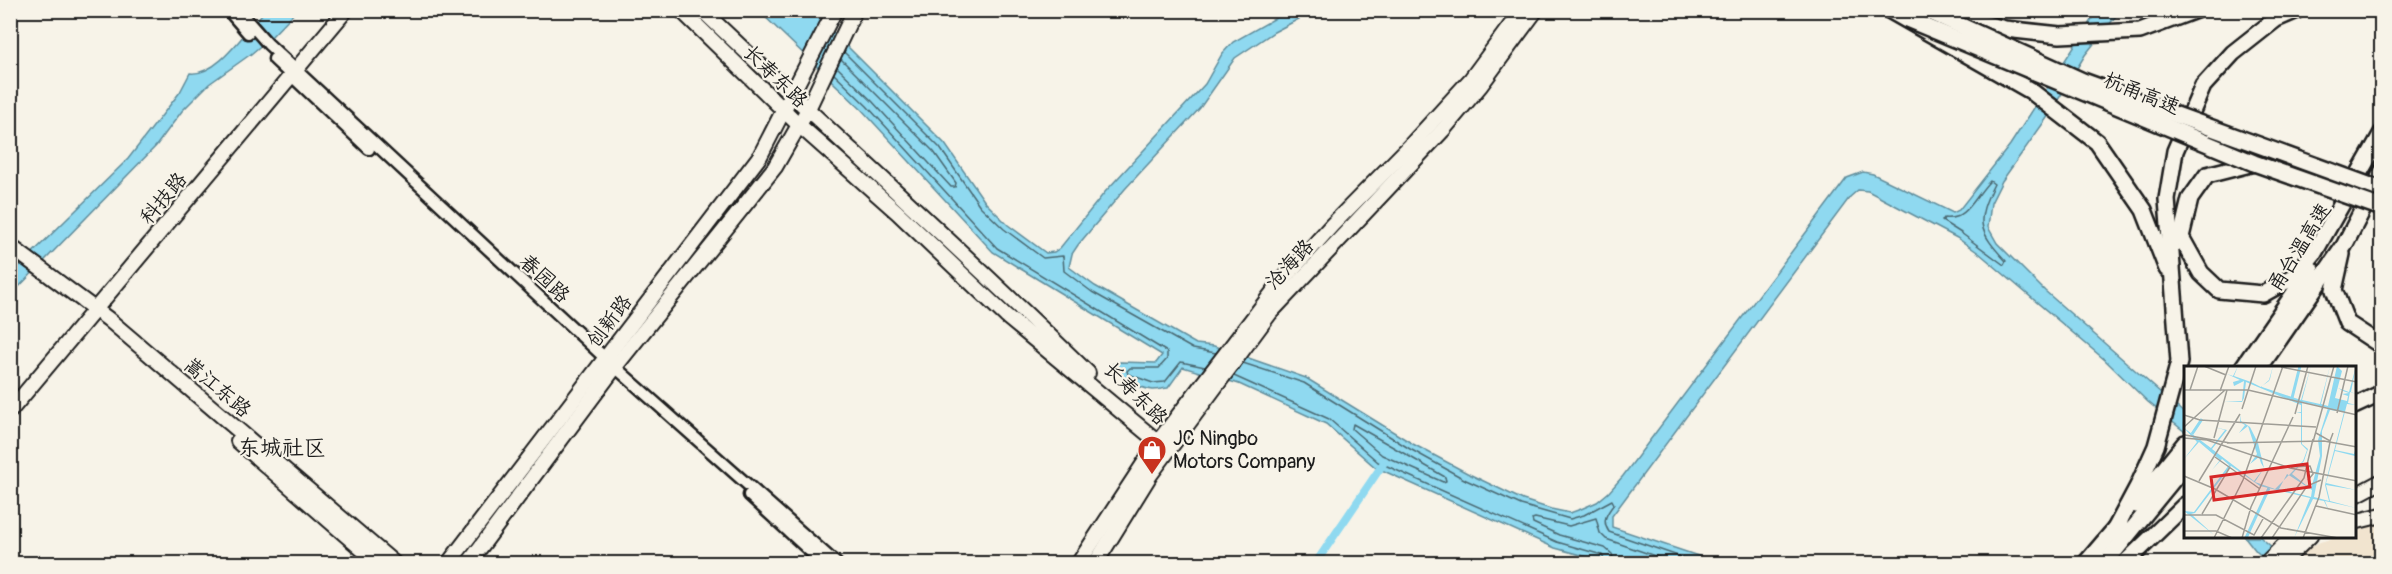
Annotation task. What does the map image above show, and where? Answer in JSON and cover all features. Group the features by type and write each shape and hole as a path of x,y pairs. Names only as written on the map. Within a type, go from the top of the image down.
{"highway":[{"name":"杭甬高速","path":"1889,10 2254,163 2382,208"},
{"name":"杭甬高速","path":"1926,10 2083,81 2382,190"},
{"path":"1933,10 2004,29 2060,35 2140,31 2196,10"},
{"path":"2114,531 2156,446 2179,362 2167,199 2175,151 2203,86 2233,53 2276,19 2297,10"},
{"path":"1907,19 1956,50 2031,92 2097,142 2144,210 2172,283"},
{"path":"2254,163 2207,176 2190,199 2181,237 2201,273 2219,290 2264,294 2295,276 2314,252 2382,133"},
{"name":"甬台温高速","path":"2244,366 2307,274 2347,209 2382,144"},
{"name":"甬台温高速","path":"2260,366 2344,246 2382,172"},
{"path":"2344,246 2334,290 2347,323 2382,346"},
{"path":"2356,406 2382,393"},
{"path":"2356,407 2382,400"},
{"path":"2085,564 2184,444"},
{"path":"2104,564 2184,466"},
{"path":"2124,564 2184,506"}],"main road":[{"name":"科技路","path":"291,71 338,10"},
{"name":"科技路","path":"10,399 346,10"},
{"name":"长寿东路","path":"681,10 784,111 897,212 1006,316 1158,442"},
{"name":"长寿东路","path":"702,10 807,111 1019,305 1158,442"},
{"name":"创新路","path":"468,564 760,156 835,10"},
{"name":"创新路","path":"448,564 609,365 775,167 807,111 855,10"},
{"name":"沧海路","path":"1095,564 1150,475 1280,283 1471,79 1522,10"},
{"name":"沧海路","path":"1237,346 1443,130 1480,86 1536,10"},
{"name":"嵩江东路","path":"15,254 90,309 395,564"},
{"name":"科技路","path":"10,411 90,309"},
{"name":"嵩江东路","path":"90,309 379,564"},
{"name":"沧海路","path":"1078,564 1158,442 1212,381"},
{"path":"2356,495 2379,483"},
{"path":"2356,522 2382,515"},
{"path":"2265,564 2292,538"},
{"path":"2281,564 2309,538"}],"street":[{"name":"春园路","path":"228,10 824,564"},
{"name":"春园路","path":"238,10 245,24"},
{"name":"春园路","path":"609,365 837,564"}],"shaded area":[{"path":"2381,523 2381,563 2300,564 2303,551 2334,538 2356,538 2356,532"}],"water":[{"path":"265,11 296,11 251,54 209,84 182,111 156,146 11,295 11,274 128,159 180,92 190,73 201,72 221,59"},
{"path":"759,11 812,11 945,144 985,202 1008,225 1046,253 1054,252 1060,248 1105,192 1205,84 1222,54 1233,42 1288,11 1314,11 1274,32 1235,58 1200,108 1125,189 1078,245 1072,254 1069,267 1095,286 1196,344 1214,346 1306,378 1413,444 1469,474 1523,500 1570,513 1597,502 1623,476 1847,178 1863,172 1873,174 1953,213 1959,210 2010,145 2097,11 2120,11 2085,55 2049,115 2002,181 1991,203 1988,227 1997,243 2045,291 2184,413 2184,431 2148,402 2105,360 1980,254 1957,238 1868,191 1858,190 1850,197 1612,516 1612,527 1719,563 1610,563 1555,548 1375,467 1326,424 1239,384 1183,367 1168,388 1147,389 1124,378 1113,364 1120,362 1156,363 1162,355 993,252 862,110"},
{"path":"2246,538 2261,538 2291,563 2269,563"}],"waterway":[{"path":"1315,564 1385,461"}],"place":[{"name":"JC Ningbo Motors Company","path":"1152,476"}],"district":[{"name":"东城社区","path":"282,447"}]}
